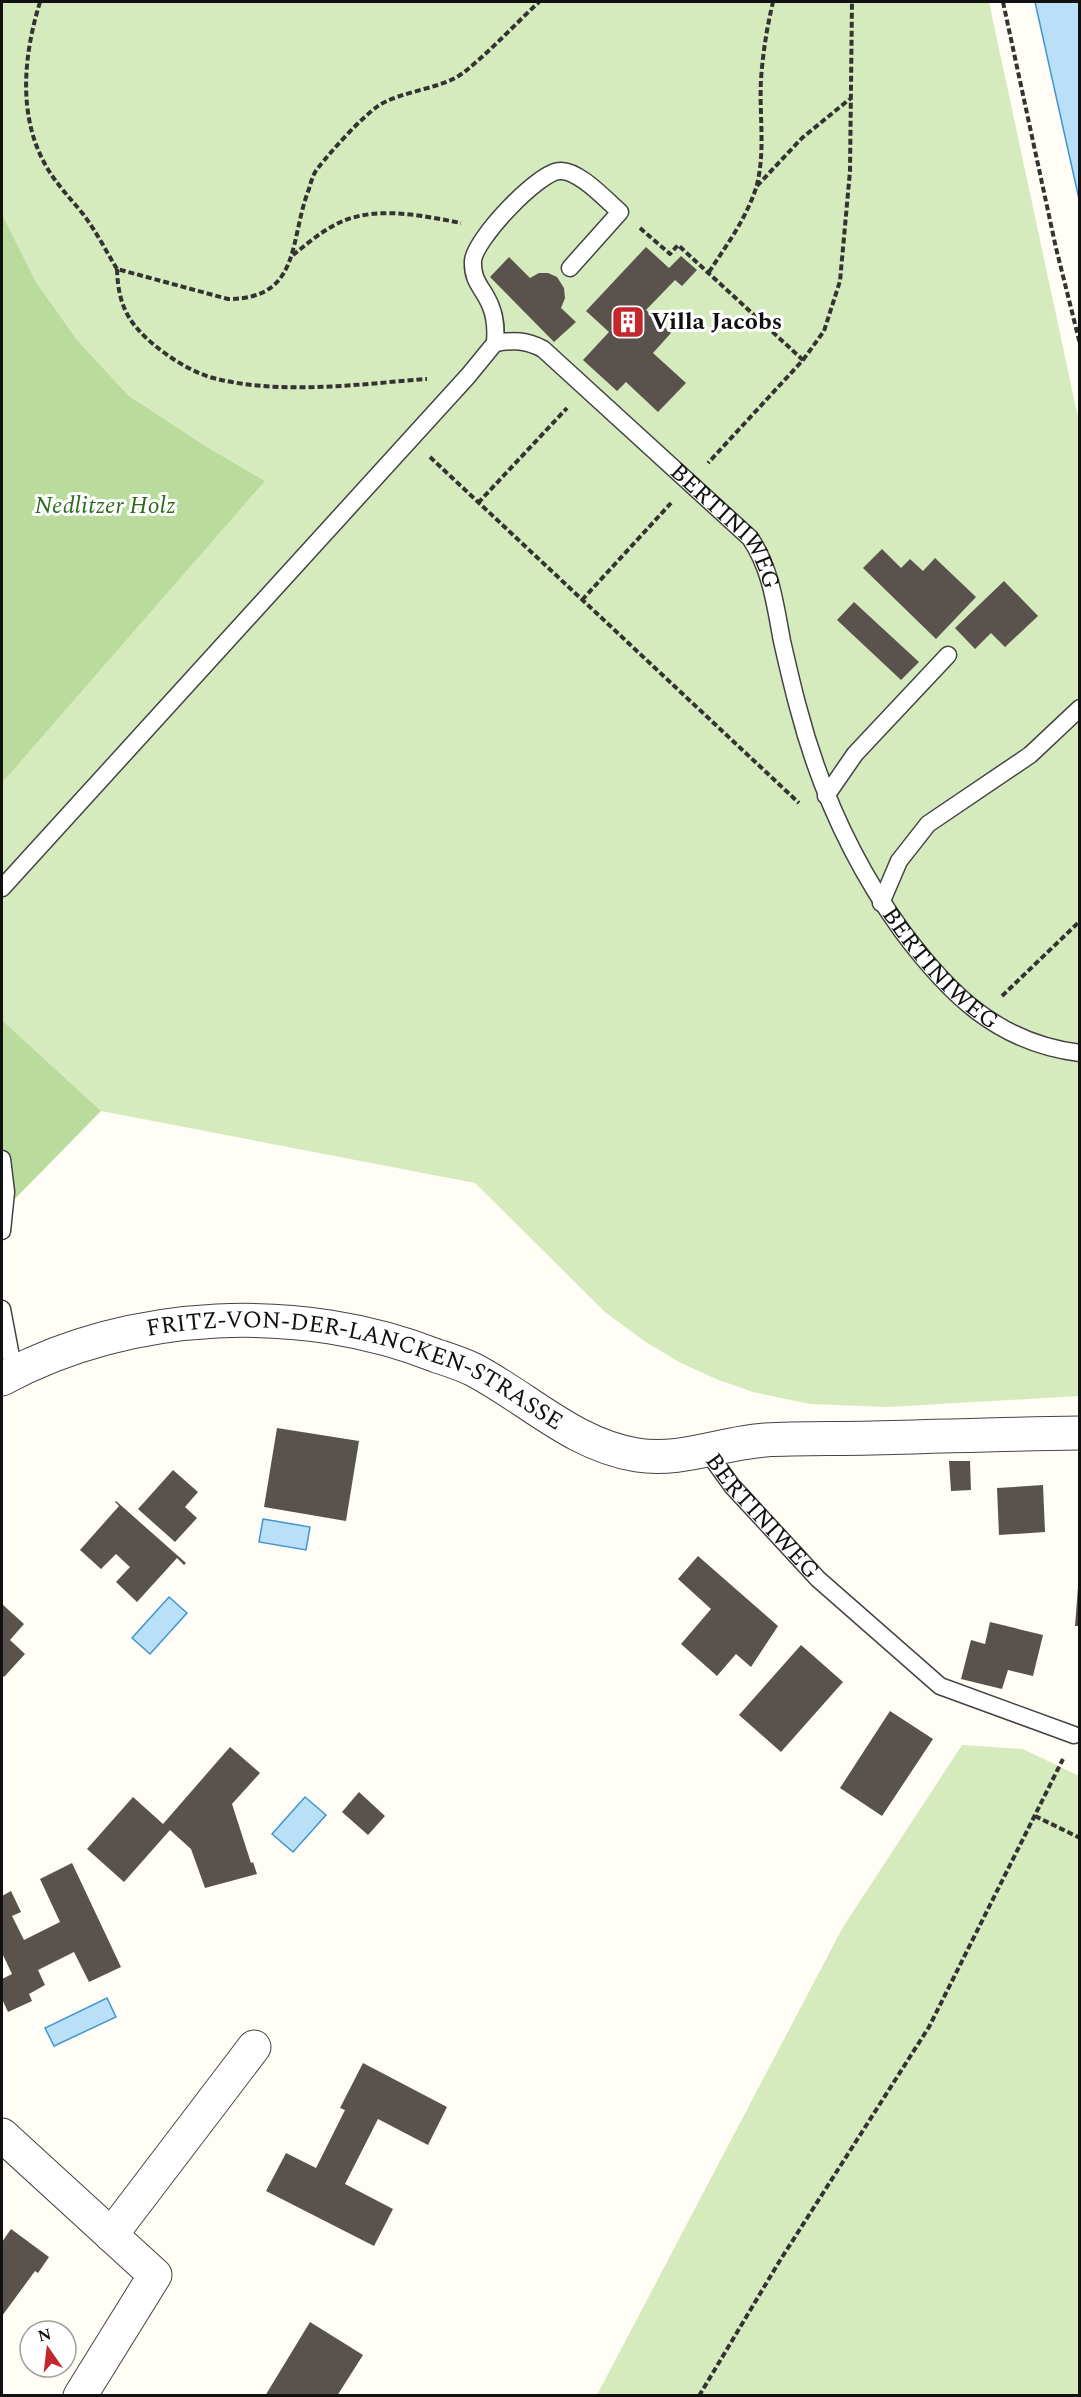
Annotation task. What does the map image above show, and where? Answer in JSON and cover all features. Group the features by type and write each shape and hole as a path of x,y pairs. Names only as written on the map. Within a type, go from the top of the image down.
{"street":[{"name":"FRITZ-VON-DER-LANCKEN-STRASSE","path":"8,1376 73,1348 141,1330 194,1322 276,1321 318,1324 370,1334 416,1347 473,1370 586,1440 610,1449 639,1456 670,1456 706,1450"},
{"name":"BERTINIWEG","path":"706,1450 762,1440 1080,1433"},
{"path":"111,2235 254,2047"},
{"path":"2,2135 154,2274 81,2396"}],"lane":[{"path":"2,888 468,376 495,343 496,326 491,306 474,279 473,258 483,239 533,185 547,175 560,171 575,173 620,212 570,268"},
{"name":"BERTINIWEG","path":"495,343 517,340 530,342 543,349 750,538 765,565 771,584 788,669 804,732 826,796 852,853 881,903 949,989 981,1016 1010,1033 1040,1044 1080,1053"},
{"path":"826,796 855,754 948,655"},
{"path":"881,903 899,861 928,824 1030,755 1080,708"},
{"path":"2,1159 6,1192 2,1231"},
{"path":"2,1309 8,1376"},
{"name":"BERTINIWEG","path":"706,1450 732,1486 818,1579 940,1686 1074,1735"}],"path":[{"path":"40,2 29,48 26,77 29,122 36,145 47,169 63,193 83,214 117,269 118,292 129,320 164,353 215,379 247,384 298,387 468,376"},
{"path":"117,269 228,299 246,299 264,293 276,284 293,255 301,208 316,170 351,132 379,106 461,74 539,2"},
{"path":"709,273 744,216 756,187 762,152 761,79 773,2"},
{"path":"582,600 803,360 824,331 840,281 850,171 852,2"},
{"path":"1003,2 1056,248 1080,344"},
{"path":"756,187 802,138 851,98"},
{"path":"620,212 670,254 678,245 803,360"},
{"path":"293,255 315,238 344,221 380,214 419,214 471,225 483,239"},
{"path":"478,502 586,388"},
{"path":"410,439 800,804"},
{"path":"981,1016 1080,921"},
{"path":"699,2396 779,2262 929,2027 1074,1735"},
{"path":"1035,1816 1080,1838"}],"green space":[{"path":"2,2 989,2 1079,422 1079,1396 888,1407 810,1404 753,1392 716,1379 679,1362 644,1341 605,1312 475,1183 101,1111 2,1020 2,783 265,481 207,447 129,396 77,340 36,282 2,214"},
{"name":"Nedlitzer Holz","path":"2,214 36,282 77,340 129,396 207,447 265,481 2,783"},
{"path":"2,1020 101,1111 2,1212"},
{"path":"962,1745 1023,1749 1079,1776 1079,2395 597,2395 843,1927"}],"water":[{"path":"1035,2 1079,2 1079,199"},
{"path":"263,1519 310,1527 306,1550 259,1542"},
{"path":"169,1597 187,1613 150,1654 132,1638"},
{"path":"305,1797 326,1815 293,1852 272,1834"},
{"path":"107,1998 116,2017 54,2046 45,2028"}],"building":[{"name":"Villa Jacobs","path":"646,247 669,268 681,256 697,270 682,286 675,280 646,310 671,333 653,353 686,383 658,412 626,382 617,391 583,360 609,332 586,311"},
{"path":"509,257 530,278 539,273 548,273 557,277 564,288 565,298 561,308 576,322 554,342 490,277"},
{"path":"882,549 901,568 910,559 923,571 935,558 976,597 936,639 863,568"},
{"path":"1004,581 1038,616 1005,647 991,633 975,649 955,628"},
{"path":"854,602 919,662 901,680 837,620"},
{"path":"277,1428 359,1441 346,1521 264,1507"},
{"path":"949,1461 970,1461 971,1490 951,1491"},
{"path":"173,1470 198,1492 185,1507 197,1518 175,1542 138,1509"},
{"path":"1043,1485 1045,1532 999,1535 997,1488"},
{"path":"116,1501 186,1563 184,1565 177,1558 137,1602 116,1582 130,1567 116,1554 101,1569 80,1550 119,1506"},
{"path":"698,1556 778,1626 751,1667 736,1654 717,1676 681,1644 711,1609 678,1579"},
{"path":"1078,1587 1080,1587 1080,1626 1075,1626"},
{"path":"2,1604 24,1624 10,1640 25,1654 4,1677 2,1675"},
{"path":"990,1622 1043,1635 1033,1676 1008,1670 1002,1689 961,1679 971,1640 985,1644"},
{"path":"801,1645 843,1682 781,1752 739,1715"},
{"path":"890,1711 933,1739 882,1816 840,1788"},
{"path":"230,1747 260,1773 232,1804 251,1863 253,1862 257,1874 205,1888 191,1849 170,1830 124,1882 87,1849 133,1797 163,1824"},
{"path":"359,1792 385,1816 368,1835 342,1812"},
{"path":"72,1863 121,1967 89,1982 74,1952 38,1970 45,1985 29,1994 32,2001 8,2012 2,1999 2,1979 12,1974 2,1953 2,1896 11,1891 21,1912 12,1916 24,1940 60,1922 40,1879"},
{"path":"363,2063 447,2107 428,2145 378,2119 345,2184 393,2209 374,2246 266,2191 286,2153 316,2168 345,2110 340,2108"},
{"path":"11,2229 49,2257 38,2273 35,2271 2,2316 2,2242"},
{"path":"310,2322 363,2355 337,2396 265,2396"}],"place":[{"name":"Villa Jacobs","path":"628,322"}]}
